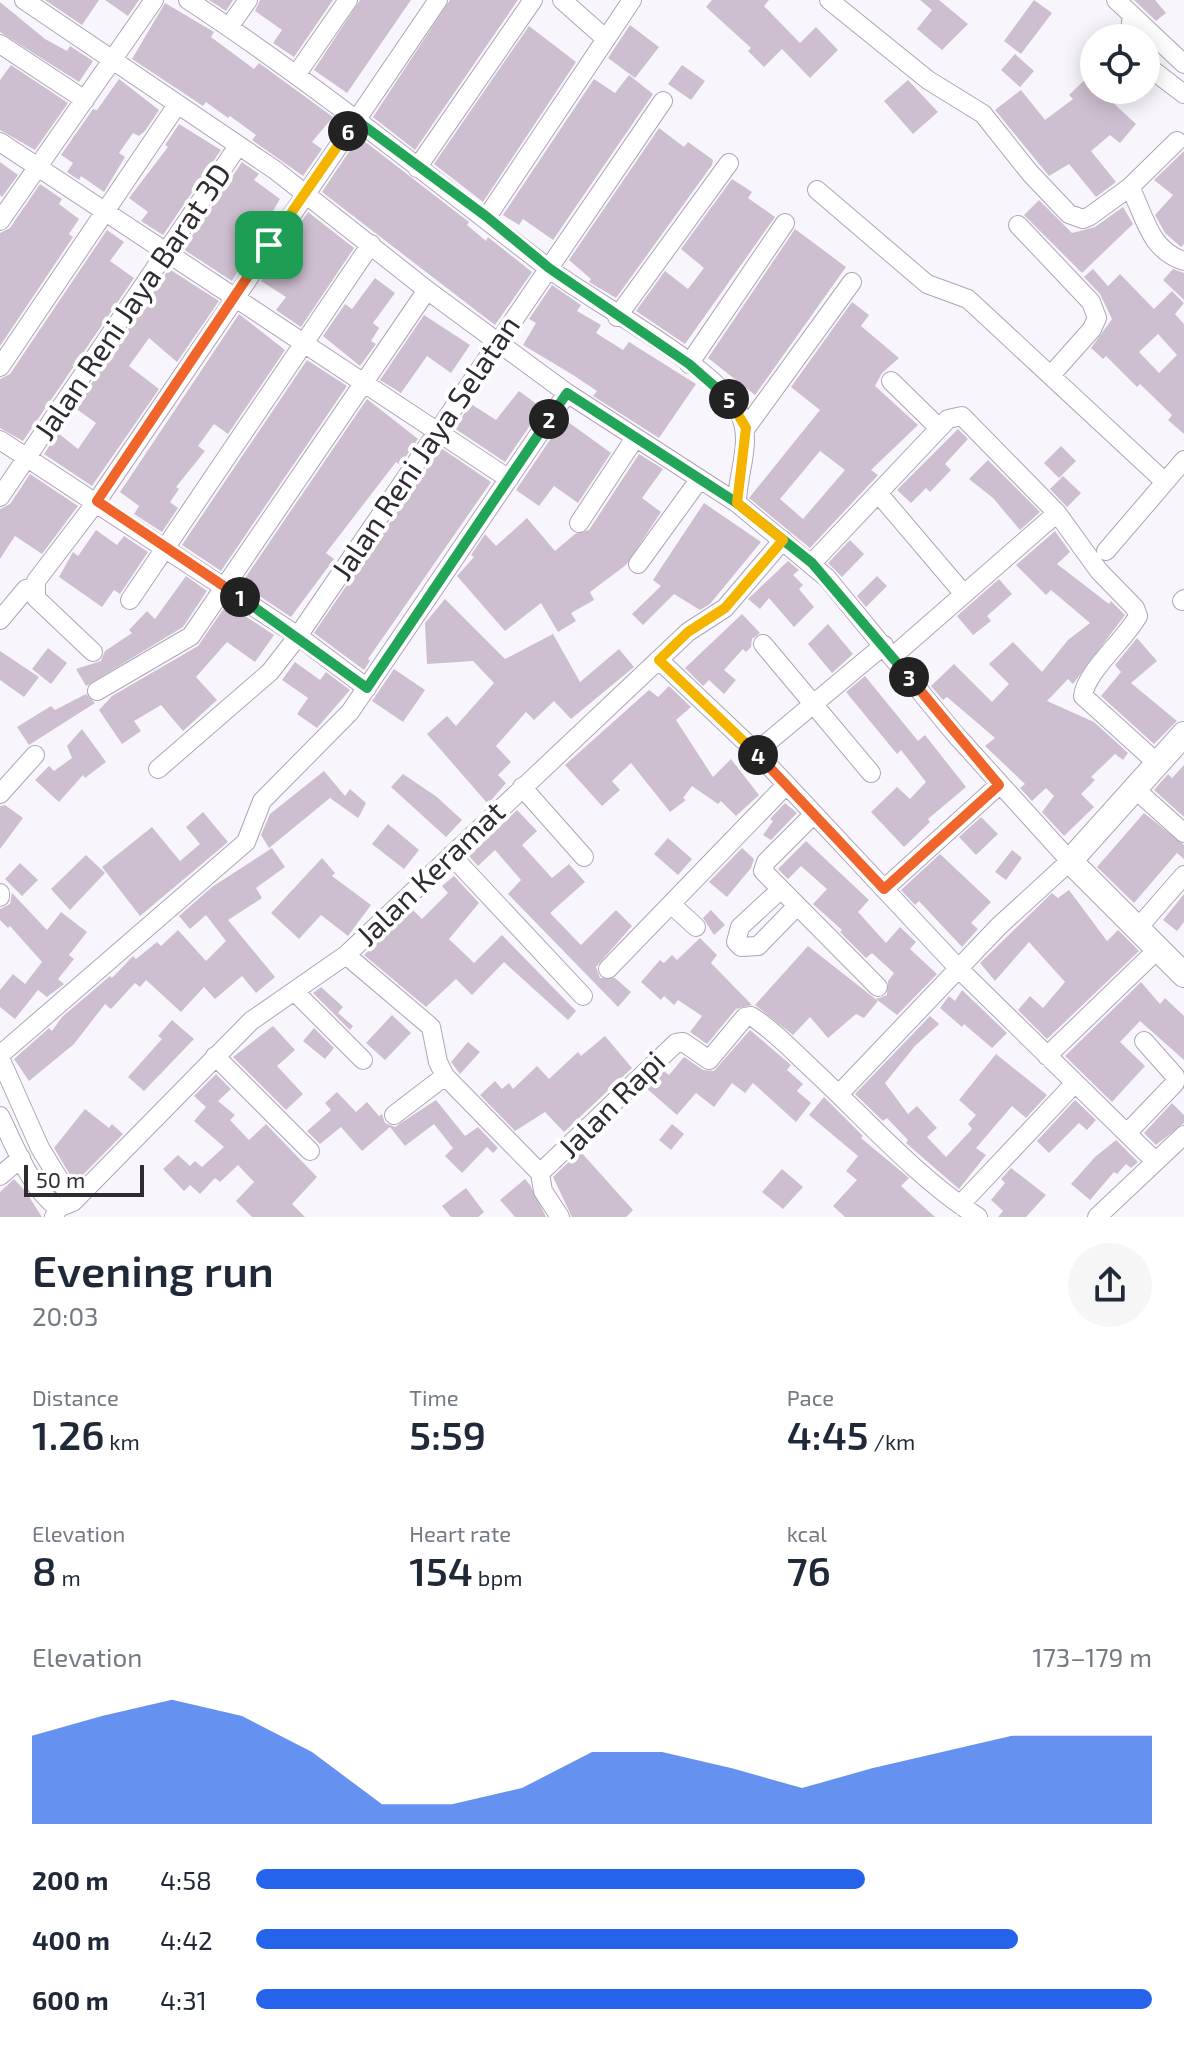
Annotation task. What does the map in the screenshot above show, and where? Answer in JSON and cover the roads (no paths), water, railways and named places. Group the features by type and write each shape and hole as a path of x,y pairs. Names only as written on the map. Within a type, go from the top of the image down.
{"main road":[{"path":"1184,734 1070,861 1184,975"}],"street":[{"path":"24,0 304,192 498,343 567,393 737,503 812,563 999,785 1070,861 999,926 839,1094"},
{"path":"0,221 154,0"},
{"path":"188,0 296,75 417,168 487,217 549,268 689,364 736,408 746,428"},
{"path":"229,27 248,0"},
{"path":"296,75 348,0"},
{"path":"0,620 26,589 34,587 97,501 304,192 438,0"},
{"path":"417,168 533,0"},
{"path":"562,0 606,39"},
{"path":"487,217 632,0"},
{"path":"829,0 928,80 983,114 1030,173 1069,214 1083,219 1090,216 1130,187 1177,141"},
{"path":"1116,0 1184,64"},
{"path":"1131,24 1132,15"},
{"path":"0,44 85,100"},
{"path":"1160,76 1184,94"},
{"name":"Jalan Reni Jaya Selatan","path":"158,769 270,672 298,636 663,101"},
{"path":"0,367 177,105"},
{"path":"0,142 509,479"},
{"name":"Jalan Reni Jaya Barat 3D","path":"0,497 238,146"},
{"path":"617,317 729,163"},
{"path":"1130,187 1150,234 1166,252 1184,261"},
{"path":"817,190 927,284 968,299 1165,482"},
{"path":"689,364 785,223"},
{"path":"1018,225 1091,302 1097,318 1092,329 1052,374"},
{"path":"130,600 371,244"},
{"path":"737,503 746,428 852,282"},
{"path":"97,691 181,645 204,619 427,290"},
{"path":"891,381 939,428"},
{"path":"64,1211 0,1056 246,842 262,801 331,734 367,688 567,393"},
{"path":"812,563 948,419 957,414 962,416 1057,513 1138,616 1086,684 1083,696 1157,763"},
{"path":"579,523 635,438"},
{"path":"0,440 298,636 367,688"},
{"path":"1106,551 1182,466"},
{"path":"638,564 699,480"},
{"path":"878,493 963,593"},
{"path":"756,752 811,703 888,651 963,593 1057,513"},
{"name":"Jalan Keramat","path":"64,1211 251,1021 346,955 688,632 725,608 783,540"},
{"path":"34,587 36,598 93,652"},
{"path":"763,644 871,773"},
{"path":"659,660 756,752 960,970 1155,1161"},
{"path":"0,794 35,755"},
{"path":"884,889 999,785"},
{"path":"608,969 785,786"},
{"path":"522,787 584,857"},
{"path":"1134,788 1184,833"},
{"path":"813,815 763,867 796,907 878,987"},
{"path":"451,855 583,996"},
{"path":"1137,929 1184,875"},
{"path":"780,890 740,927 736,942 741,947 758,946 796,907"},
{"path":"672,905 696,927"},
{"path":"1047,1056 1158,949"},
{"name":"Jalan Rapi","path":"346,955 431,1027 438,1062 445,1076 540,1173 622,1098 676,1043 683,1042 709,1060 748,1015 839,1094 897,1152 978,1217"},
{"path":"294,991 363,1060"},
{"path":"1127,1133 1175,1083 1175,1076 1144,1041"},
{"path":"215,1056 310,1151"},
{"path":"394,1115 445,1076"},
{"path":"960,1205 1074,1084"},
{"path":"0,1116 47,1201 64,1211"},
{"path":"1097,1217 1184,1135"},
{"path":"0,1176 21,1158"},
{"path":"540,1173 545,1195 560,1217"}]}
